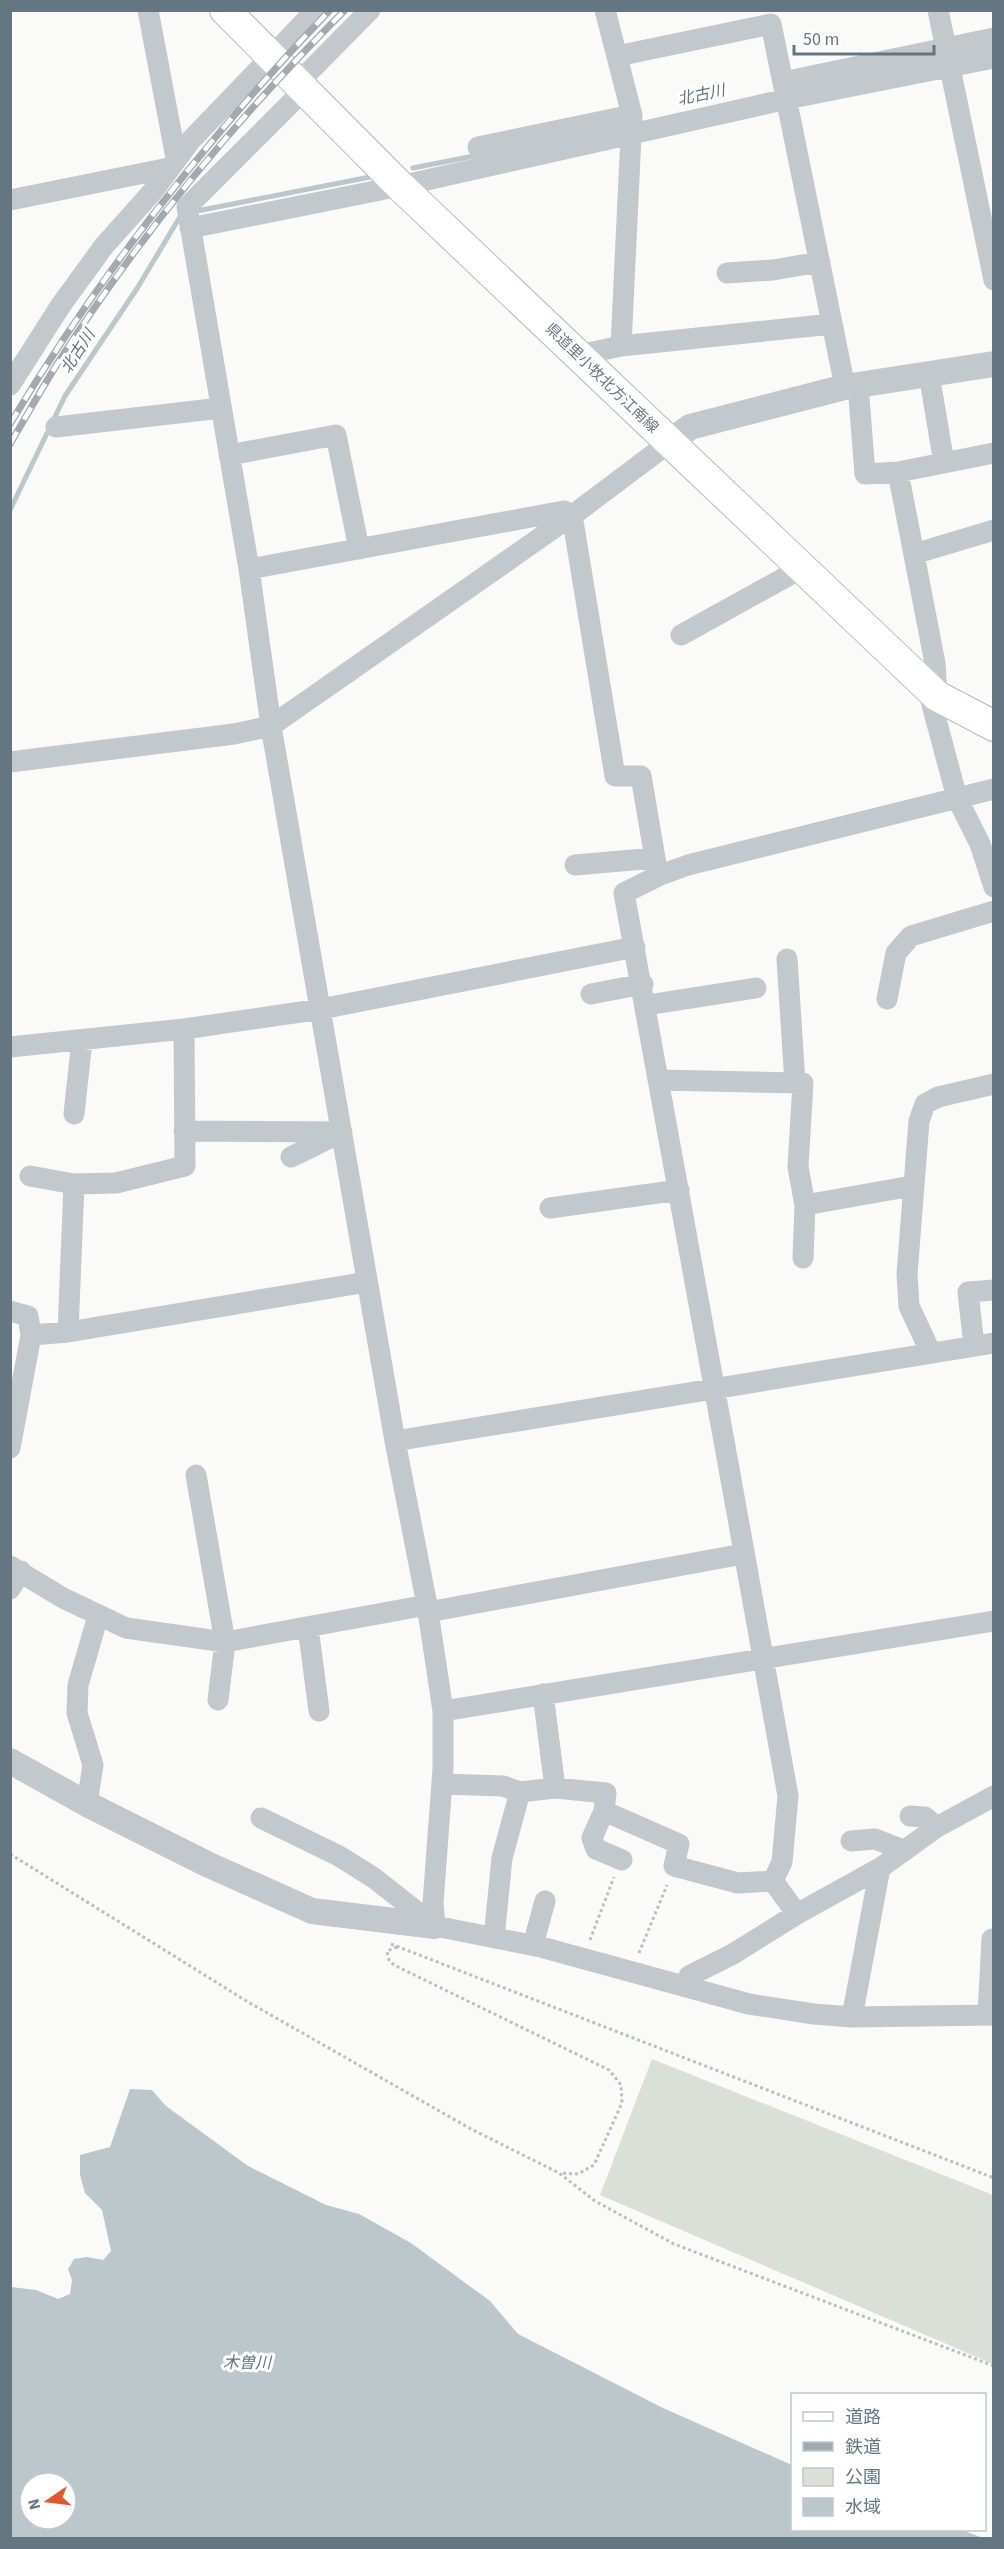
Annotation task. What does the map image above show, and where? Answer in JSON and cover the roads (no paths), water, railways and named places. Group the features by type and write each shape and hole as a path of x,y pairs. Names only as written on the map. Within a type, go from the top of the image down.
{"main road":[{"name":"県道里小牧北方江南線","path":"225,10 400,186 932,691 993,726"}],"street":[{"path":"148,10 173,163"},
{"path":"10,385 61,305 104,246 173,163 316,10"},
{"path":"370,10 302,86 187,207 249,569 271,726 394,1441 427,1609 443,1711 442,1784 433,1903 435,1926"},
{"path":"605,10 632,124 621,346"},
{"path":"938,10 993,280"},
{"path":"616,56 771,24 832,324 852,386 865,474 898,472 993,453"},
{"path":"190,228 400,186 632,124 948,57 993,38"},
{"path":"948,57 993,58"},
{"path":"478,147 632,124"},
{"path":"10,200 173,163"},
{"path":"727,273 773,270 820,262"},
{"path":"579,355 621,346 832,324"},
{"path":"10,762 222,735 271,726 572,516 690,427 852,386 993,364"},
{"path":"929,374 944,463"},
{"path":"56,427 221,408"},
{"path":"229,455 336,435 359,549"},
{"path":"898,472 935,663 932,691 957,798 980,844 993,887"},
{"path":"249,569 564,511 572,516 615,776 641,776 656,867"},
{"path":"914,554 993,530"},
{"path":"681,635 802,568"},
{"path":"575,865 656,867 688,865 993,789"},
{"path":"656,867 624,893 647,1005 713,1389 788,1796 782,1862 772,1881"},
{"path":"887,999 896,953 911,936 993,911"},
{"path":"11,1044 82,1040 184,1029 321,1009 635,947"},
{"path":"787,959 795,1083"},
{"path":"591,994 643,984"},
{"path":"647,1005 756,988"},
{"path":"30,1176 74,1184 116,1183 184,1166 184,1029"},
{"path":"74,1114 82,1040"},
{"path":"659,1080 803,1083 798,1167 805,1204 803,1258"},
{"path":"931,1353 909,1306 907,1274 912,1186 919,1121 925,1104 938,1097 993,1084"},
{"path":"184,1131 342,1132"},
{"path":"291,1157 342,1132"},
{"path":"68,1332 74,1184"},
{"path":"805,1204 912,1186"},
{"path":"550,1208 679,1190"},
{"path":"31,1335 68,1332 367,1282"},
{"path":"394,1441 984,1345 968,1292 993,1290"},
{"path":"10,1311 28,1316 31,1335 10,1448"},
{"path":"196,1475 225,1642 218,1700"},
{"path":"14,1575 126,1628 225,1642 743,1554"},
{"path":"87,1804 93,1765 77,1713 78,1685 98,1616"},
{"path":"443,1711 993,1621"},
{"path":"308,1627 319,1711"},
{"path":"543,1694 555,1788"},
{"path":"10,1761 87,1804 208,1864 312,1911 435,1926 532,1945 749,2004 852,2017 991,2015 992,1938"},
{"path":"442,1784 503,1786 520,1791 555,1788 606,1793 604,1811 592,1838 596,1849 622,1860"},
{"path":"494,1938 501,1858 520,1791"},
{"path":"685,1987 689,1976 733,1954 797,1914 880,1868 937,1827 993,1796"},
{"path":"604,1811 679,1844 674,1866 738,1883 772,1881"},
{"path":"910,1816 925,1817 937,1827"},
{"path":"261,1818 339,1856 374,1878 435,1926"},
{"path":"851,1841 875,1839 903,1850"},
{"path":"852,2017 880,1868"},
{"path":"772,1881 797,1914"},
{"path":"532,1945 545,1901"}],"water":[{"name":"木曽川","path":"130,2089 152,2090 166,2106 248,2166 326,2205 359,2214 411,2243 490,2301 518,2334 663,2408 791,2465 791,2531 965,2531 983,2538 11,2538 11,2287 36,2290 58,2299 70,2294 72,2280 68,2269 74,2259 87,2257 103,2260 111,2251 102,2210 85,2193 80,2175 80,2155 110,2147"}],"waterway":[{"name":"北古川","path":"413,168 479,155"},
{"name":"北古川","path":"197,211 370,177"},
{"name":"北古川","path":"10,510 65,396 138,287 181,215"}],"railway":[{"path":"10,424 81,313 158,208 241,107 330,10"},
{"path":"10,444 41,390 92,311 159,220 267,91 345,10"}]}
